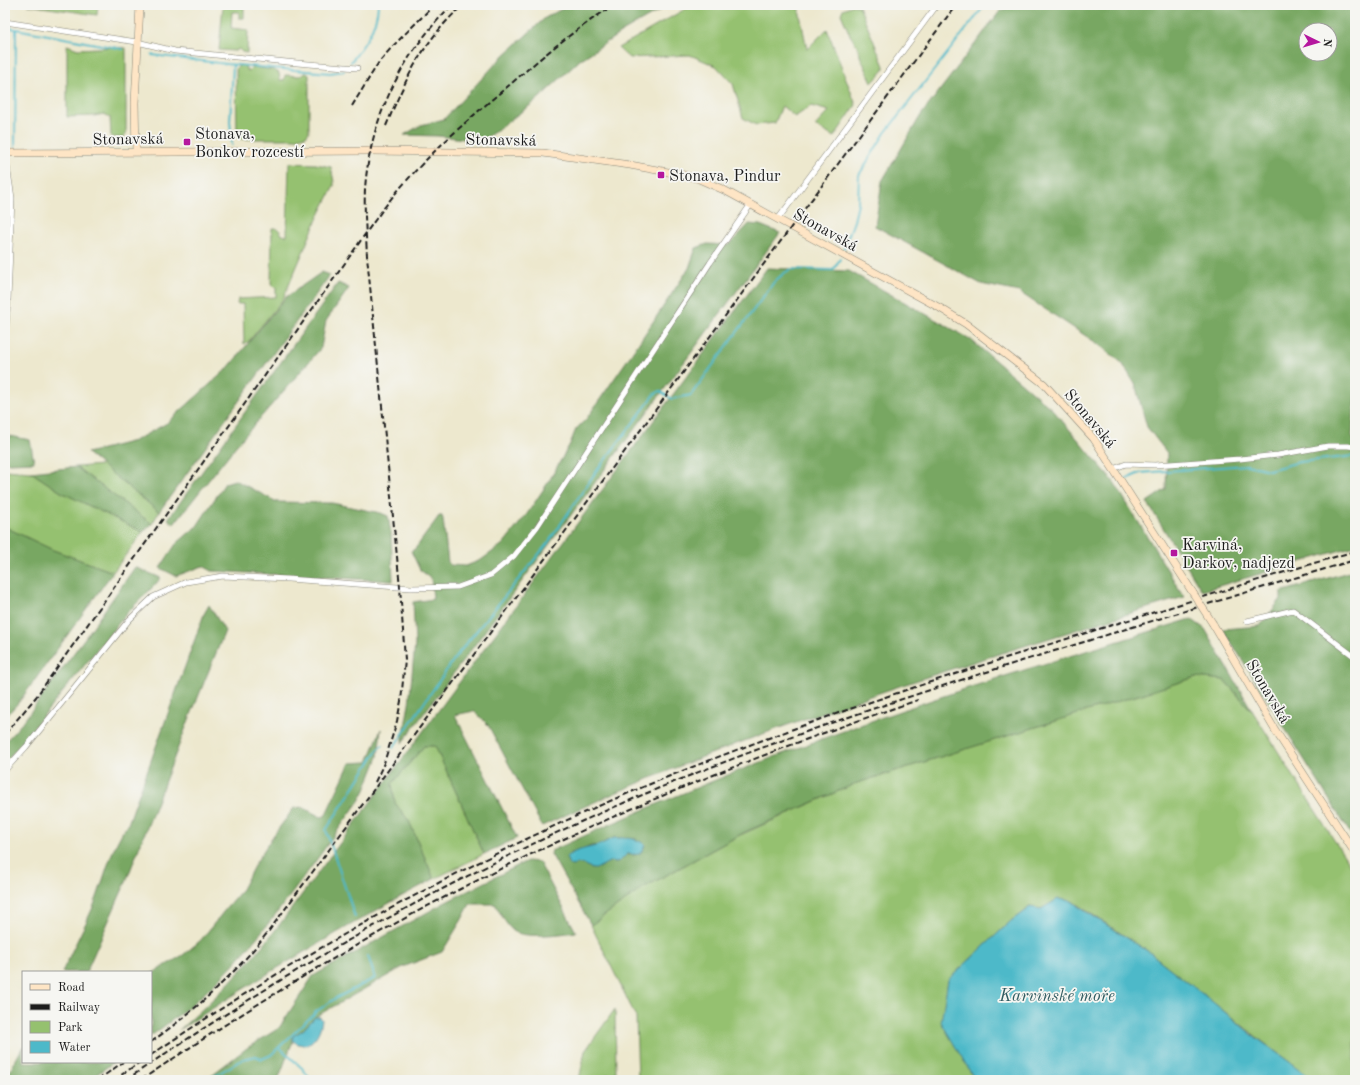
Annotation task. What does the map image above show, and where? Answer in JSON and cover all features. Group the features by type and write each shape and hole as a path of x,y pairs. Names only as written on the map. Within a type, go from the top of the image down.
{"street":[{"path":"136,152 135,103 140,5"},
{"path":"778,219 937,5"},
{"path":"5,22 137,42 175,51 358,68"},
{"name":"Stonavská","path":"5,153 378,151 543,153 630,165 684,175 699,179 751,204 940,308 984,337 1044,384 1094,439 1213,624 1275,730 1355,853"},
{"path":"5,153 12,198 5,340"},
{"path":"5,770 26,747 129,620 153,597 186,582 223,576 410,588 458,588 491,576 514,556 537,527 710,263 751,204"},
{"path":"1113,468 1126,464 1155,465 1240,460 1328,446 1355,447"},
{"path":"1247,621 1293,610 1355,657"}],"green space":[{"path":"28,5 98,5 97,15"},
{"path":"223,5 244,5 244,18 239,18 239,12 232,12 231,28 248,30 247,53 242,52 239,49 235,51 219,50"},
{"path":"569,5 669,5 622,32 580,60 536,101 482,141 438,136 404,135 421,125 444,119 502,57 545,18"},
{"path":"692,5 798,5 807,49 827,29 856,105 834,137 815,126 829,111 811,106 795,117 782,106 775,123 756,125 743,118 733,84 716,66 690,55 629,58 618,48"},
{"path":"853,5 859,6 884,66 884,70 872,82 860,56 858,47 850,35 841,14 843,9"},
{"path":"1014,5 1355,5 1355,394 1352,436 1355,443 1355,546 1202,591 1147,502 1166,489 1167,453 1147,427 1135,384 1122,363 1098,344 1019,292 981,284 875,226 882,181 921,115 1000,11"},
{"path":"67,45 78,49 111,47 126,48 126,134 123,138 111,137 110,117 104,114 67,117"},
{"path":"240,65 245,66 249,71 252,67 274,70 279,73 280,80 284,80 285,75 300,76 306,73 309,75 309,132 306,136 294,139 241,139 237,136 236,68"},
{"path":"289,163 316,164 331,167 334,186 318,217 283,299 249,341 244,344 243,304 237,304 238,299 276,297 276,287 272,286 271,283 272,228 280,231 282,235 287,236"},
{"path":"749,224 760,225 780,233 402,743 409,704 415,644 413,602 433,599 431,578 420,570 411,551 415,549 439,516 442,516 443,519 448,562 450,565 466,566 481,560 503,544 527,514 549,481 570,444 576,429 587,418 689,268 696,248 707,244 729,245"},
{"path":"767,268 849,271 970,339 1053,410 1114,482 1184,597 940,673 778,728 620,791 542,826 488,725 474,711 455,715 517,838 484,854 435,746 424,746 392,784 395,803 409,821 434,879 369,914 242,990 179,1030 231,981 277,928"},
{"path":"322,272 330,275 159,512 87,453 134,441 167,423 228,368 286,297"},
{"path":"338,283 349,288 326,321 321,348 235,447 174,524 168,519"},
{"path":"5,435 30,440 34,462 9,463 5,461"},
{"path":"102,465 159,512 152,524 76,467"},
{"path":"76,467 152,524 143,532 61,492 31,472"},
{"path":"5,470 31,472 61,492 143,532 113,572 53,550 5,527"},
{"path":"235,480 277,502 332,503 381,513 388,516 391,534 393,581 212,571 203,566 176,576 160,568 176,544 197,526 225,483"},
{"path":"5,527 53,550 113,572 19,702 5,717"},
{"path":"135,567 161,578 127,613 5,763 5,742 23,722"},
{"path":"1355,570 1355,841 1223,629 1260,626 1281,599 1281,592"},
{"path":"209,605 225,631 125,884 86,971 62,971 94,905 112,853 128,824 204,614"},
{"path":"1191,619 1205,629 1253,712 1224,680 1196,677 857,783 745,832 643,888 591,925 551,854 551,851 686,792 870,721 1019,672","holes":["614,838 636,839 636,855 627,854 620,861 611,861 592,869 586,865 577,863 570,853 599,845"]},
{"path":"1196,677 1224,680 1253,712 1355,873 1355,1080 1313,1080 1149,952 1072,901 1059,899 1041,909 1030,907 1011,921 948,980 942,1022 975,1080 638,1080 636,1017 591,925 643,888 738,836 857,783"},
{"path":"381,729 378,757 359,801 288,899 229,969 208,990 152,1035 152,973 183,955 201,940 241,891 255,864 273,836 294,808 302,807 321,817 325,816 350,763 368,762"},
{"path":"424,746 435,746 484,854 434,879 409,821 395,803 392,784"},
{"path":"527,861 539,862 576,932 554,935 530,935 517,933 507,925 495,904 470,904 442,952 403,967 315,1017 303,1030 293,1036 293,1041 278,1080 205,1080 247,1048 279,1028 313,976 444,903"},
{"path":"615,1009 616,1074 606,1075 606,1080 579,1080 585,1051"},
{"path":"22,1048 22,1063 113,1063 89,1080 5,1080 5,1074 11,1069"}],"water":[{"path":"614,838 635,839 645,845 642,851 638,854 627,854 620,861 611,861 596,869 592,869 586,865 577,863 573,866 569,865 566,857 569,855 577,851 599,845"},
{"name":"Karvinské moře","path":"1058,899 1072,901 1149,952 1250,1033 1314,1080 975,1080 941,1022 948,980 1011,921 1030,907 1041,909"},
{"path":"315,1017 320,1017 322,1019 317,1036 309,1043 304,1045 293,1041 293,1036 303,1030"}],"waterway":[{"path":"351,62 369,35 375,21 378,5"},
{"path":"844,248 854,221 858,204 859,175 885,133 985,5"},
{"path":"5,27 123,49"},
{"path":"15,149 16,29"},
{"path":"152,55 227,64 330,73 344,71"},
{"path":"232,145 230,121 233,65"},
{"path":"393,748 457,655 548,543 595,473 655,394 660,391 672,399 691,395 774,282 791,269 833,270 840,259"},
{"path":"1124,480 1140,473 1247,465 1269,470 1299,462 1355,456"},
{"path":"355,917 326,830 379,748 383,745"},
{"path":"208,1080 243,1059 256,1056 262,1059 271,1055 317,1011 336,998 375,978 368,956"},
{"path":"279,1047 303,1069 311,1080"}],"railway":[{"path":"352,106 379,62 434,5"},
{"path":"375,782 384,763 397,721 401,701 405,660 400,587 367,256 365,189 368,163 374,137 382,112 392,89 418,44 452,5"},
{"path":"386,126 401,92 426,46 437,32 463,5"},
{"path":"5,734 36,697 374,221 400,188 440,146 483,107 537,61 587,23 614,5"},
{"path":"152,1041 168,1030 214,991 255,948 268,932 956,5"},
{"path":"152,1054 264,982 381,914 501,851 624,795 743,747 864,704 1048,645 1355,551"},
{"path":"152,1063 307,964 432,894 560,831 626,802 739,757 910,696 1355,560"},
{"path":"141,1080 182,1052 266,999 351,948 482,878 535,852 643,804 752,760 918,700"},
{"path":"98,1080 122,1063"},
{"path":"114,1080 139,1063"},
{"path":"126,1080 152,1063"}],"place":[{"name":"Stonava, Bonkov rozcestí","path":"187,142"},
{"name":"Stonava, Pindur","path":"661,175"},
{"name":"Karviná, Darkov, nadjezd","path":"1174,553"}]}
